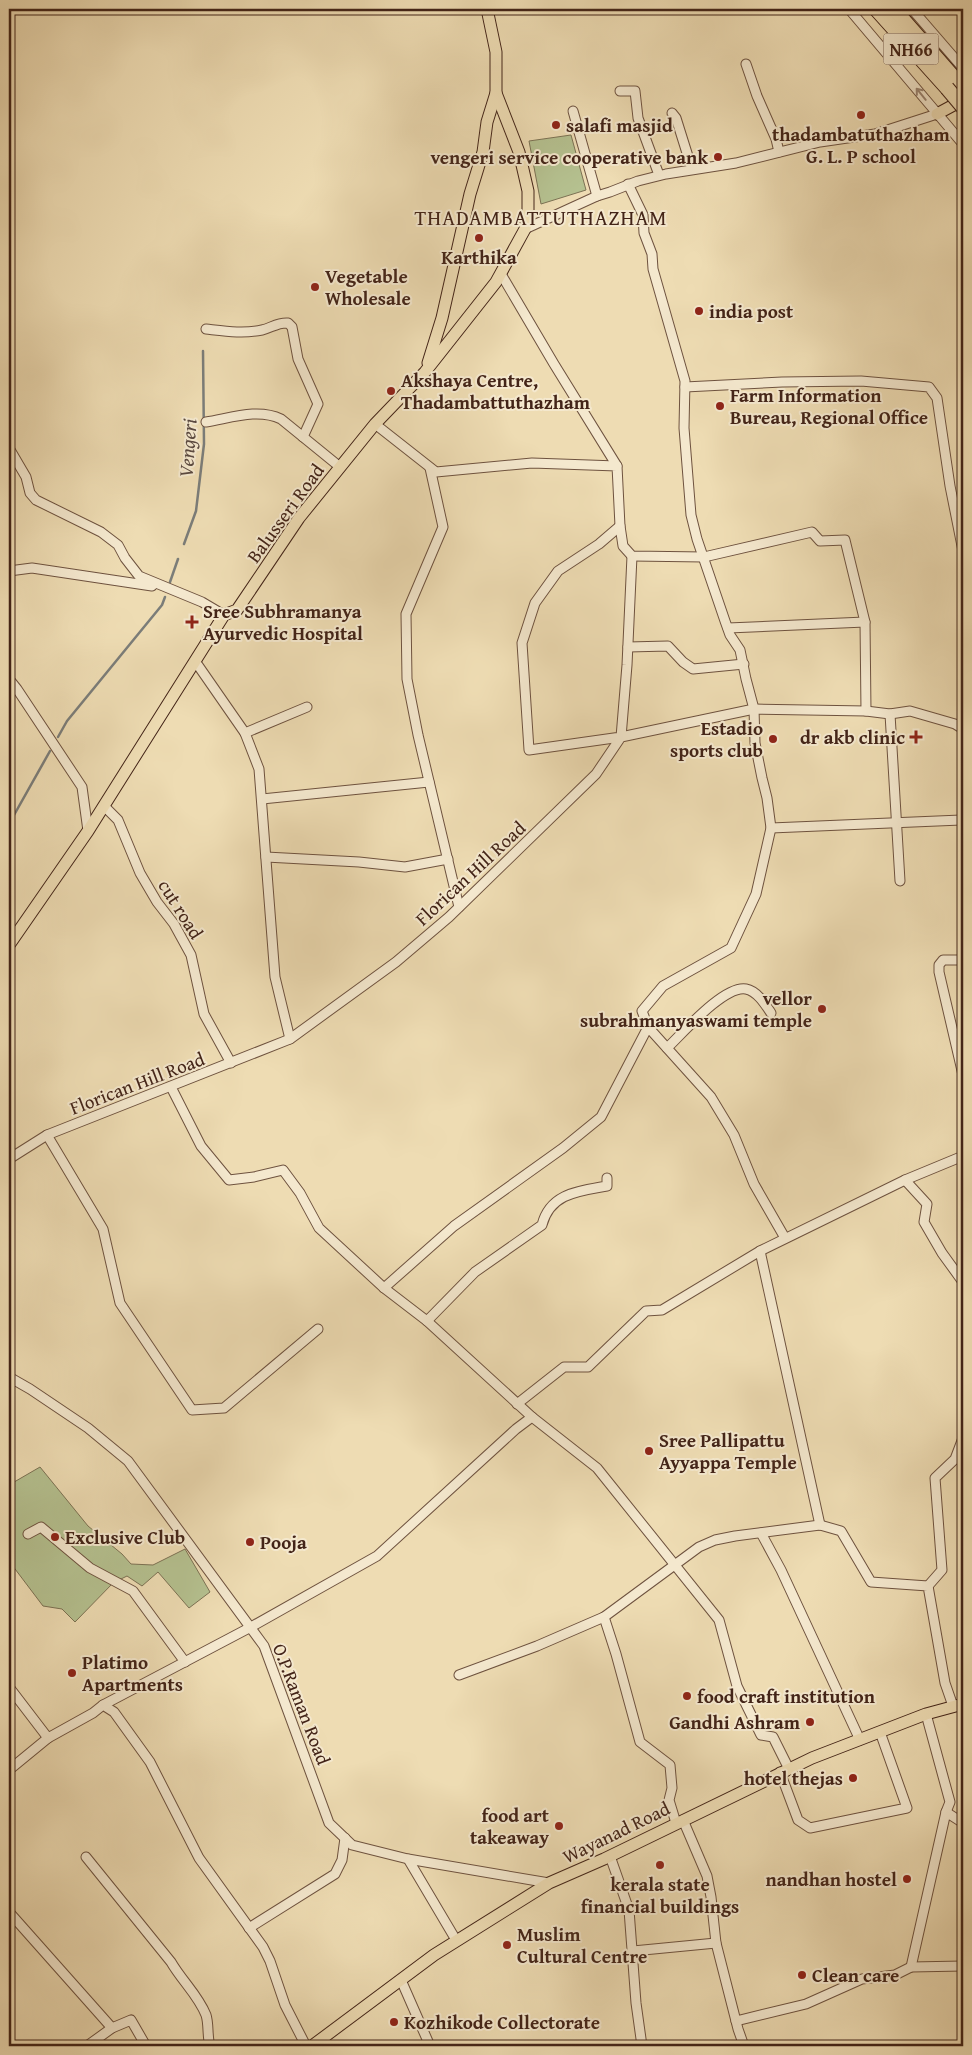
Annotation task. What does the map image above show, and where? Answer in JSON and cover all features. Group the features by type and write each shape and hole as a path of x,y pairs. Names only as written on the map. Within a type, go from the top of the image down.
{"highway":[{"name":"NH66","path":"876,9 957,86"},
{"name":"NH66","path":"894,9 957,86 963,107"}],"main road":[{"path":"425,372 442,318 470,194 483,152 487,122 496,93 496,52 487,9"},
{"name":"Balusseri Road","path":"9,945 88,831 224,616 237,610 299,518 375,424 425,372 501,274 525,230 528,211 528,191 519,152 496,93"},
{"path":"937,114 963,100"},
{"name":"Wayanad Road","path":"312,2046 456,1940 549,1883 610,1856 784,1771 926,1714 958,1705"}],"street":[{"path":"849,9 963,144"},
{"path":"912,9 963,68"},
{"path":"746,64 757,96 776,139 779,152"},
{"path":"620,91 635,91 638,118 659,175"},
{"path":"573,111 596,196"},
{"path":"672,113 676,118 692,169"},
{"path":"525,230 596,196 659,175 736,163 820,142 875,134 937,114"},
{"path":"628,184 643,215 644,233 652,254 653,269 685,381 684,428 691,514 728,628 740,650 744,664 754,709 755,742 767,798 771,828 756,894 731,948 663,986 642,1010 648,1027 712,1097 734,1135 754,1184 786,1238"},
{"path":"501,274 617,466 623,546 632,556 622,737"},
{"path":"206,329 247,332 263,330 281,322 288,323 292,327 301,368 318,404 304,437"},
{"path":"685,387 782,382 861,381 929,387 937,398 950,486 963,552"},
{"path":"206,422 258,414 272,414 281,419 340,467"},
{"path":"375,424 436,472 532,463 617,466"},
{"path":"9,448 26,477 30,492 36,500 100,532 118,545 139,576 166,589 202,602 224,616"},
{"path":"430,468 443,528 406,614 407,680 459,907"},
{"path":"620,526 599,544 558,570 535,603 522,643 529,750 622,737 754,709 866,711 890,714 910,711 963,728"},
{"path":"632,556 704,557 812,532 820,541 845,540 865,622 866,711"},
{"path":"9,571 32,568 166,589"},
{"path":"728,628 865,622"},
{"path":"628,647 668,646 683,662 693,669 744,664"},
{"path":"195,661 245,733 259,768 275,976 290,1039"},
{"path":"9,679 82,787 88,831"},
{"path":"245,733 307,707"},
{"path":"890,714 900,881"},
{"name":"Florican Hill Road","path":"9,1159 47,1134 290,1039 396,962 459,907 596,774 622,737"},
{"path":"262,799 429,782"},
{"name":"cut road","path":"104,806 118,820 140,873 157,902 174,924 191,955 204,1014 231,1063"},
{"path":"771,828 961,820"},
{"path":"266,857 359,862 405,867 448,859"},
{"path":"963,960 943,960 939,965 941,982 963,1075"},
{"path":"667,1048 722,997 733,990 746,989 756,994 771,1012"},
{"path":"384,1288 454,1226 563,1148 601,1117 648,1027"},
{"path":"171,1086 201,1146 229,1180 254,1177 283,1170 300,1193 319,1228 384,1288 427,1321 532,1418 597,1468 719,1620 737,1686 761,1735 773,1737 798,1820 810,1828 907,1808 880,1732"},
{"path":"47,1134 103,1229 120,1303 192,1410 224,1408 318,1329"},
{"path":"517,1404 564,1367 588,1367 646,1311 662,1310 760,1251 906,1180 963,1156"},
{"path":"427,1321 475,1272 542,1225 545,1212 570,1192 607,1186 607,1178"},
{"path":"906,1180 927,1204 924,1222 942,1253 963,1282"},
{"path":"760,1251 820,1525"},
{"name":"O.P.Raman Road","path":"9,1377 88,1428 128,1461 251,1627 264,1646 329,1823 352,1845 408,1859 549,1883"},
{"path":"9,1770 48,1738 93,1713 103,1705 251,1627 377,1556 516,1429 532,1418"},
{"path":"928,1586 942,1570 935,1478 959,1459 963,1438"},
{"path":"459,1675 537,1646 604,1617 675,1566 698,1547 715,1540 820,1525 842,1531 871,1582 928,1586"},
{"path":"28,1534 41,1527 90,1568 133,1592 185,1662"},
{"path":"761,1533 781,1570 860,1740"},
{"path":"928,1586 945,1683 958,1705"},
{"path":"604,1617 640,1742 670,1765 672,1788 669,1800 707,1876 712,1897 716,1943 744,2046"},
{"path":"9,1687 48,1738"},
{"path":"103,1705 114,1712 150,1762 191,1845 267,1954 285,2004 306,2046"},
{"path":"911,1967 946,1812 950,1802 926,1714"},
{"path":"946,1812 963,1823"},
{"path":"249,1928 335,1874 342,1860 345,1838"},
{"path":"610,1856 629,1910 636,2003 642,2046"},
{"path":"86,1857 196,1995 207,2017 207,2037 210,2046"},
{"path":"408,1859 456,1940"},
{"path":"9,1912 112,2028"},
{"path":"633,1951 716,1943"},
{"path":"736,2021 806,2004 862,1979 895,1975 911,1967 963,1966"},
{"path":"401,1980 430,2046"},
{"path":"87,2046 112,2028 131,2020 146,2046"}],"green space":[{"path":"571,135 586,190 541,204 529,141"},
{"name":"Exclusive Club","path":"40,1467 88,1526 122,1554 131,1564 153,1565 185,1549 210,1592 189,1608 158,1572 142,1586 127,1576 113,1583 75,1622 62,1609 43,1606 9,1561 9,1485"}],"waterway":[{"name":"Vengeri","path":"184,544 196,511 204,444 203,351"},
{"path":"170,582 178,559"},
{"name":"Vengeri","path":"58,737 67,721 162,605 165,597"},
{"name":"Vengeri","path":"9,824 50,751"}],"place":[{"name":"thadambatuthazham G. L. P school","path":"861,115"},
{"name":"salafi masjid","path":"556,125"},
{"name":"vengeri service cooperative bank","path":"718,157"},
{"name":"Karthika","path":"479,238"},
{"name":"Vegetable Wholesale","path":"315,287"},
{"name":"india post","path":"699,311"},
{"name":"Akshaya Centre, Thadambattuthazham","path":"391,391"},
{"name":"Farm Information Bureau, Regional Office","path":"720,406"},
{"name":"Sree Subhramanya Ayurvedic Hospital","path":"192,622"},
{"name":"dr akb clinic","path":"916,737"},
{"name":"Estadio sports club","path":"773,739"},
{"name":"vellor subrahmanyaswami temple","path":"822,1009"},
{"name":"Sree Pallipattu Ayyappa Temple","path":"649,1451"},
{"name":"Exclusive Club","path":"55,1537"},
{"name":"Pooja","path":"250,1542"},
{"name":"Platimo Apartments","path":"72,1673"},
{"name":"food craft institution","path":"687,1696"},
{"name":"Gandhi Ashram","path":"810,1722"},
{"name":"hotel thejas","path":"853,1778"},
{"name":"food art takeaway","path":"559,1826"},
{"name":"kerala state financial buildings","path":"660,1865"},
{"name":"nandhan hostel","path":"907,1879"},
{"name":"Muslim Cultural Centre","path":"507,1945"},
{"name":"Clean care","path":"802,1975"},
{"name":"Kozhikode Collectorate","path":"394,2022"}],"district":[{"name":"THADAMBATTUTHAZHAM","path":"541,217"}]}
